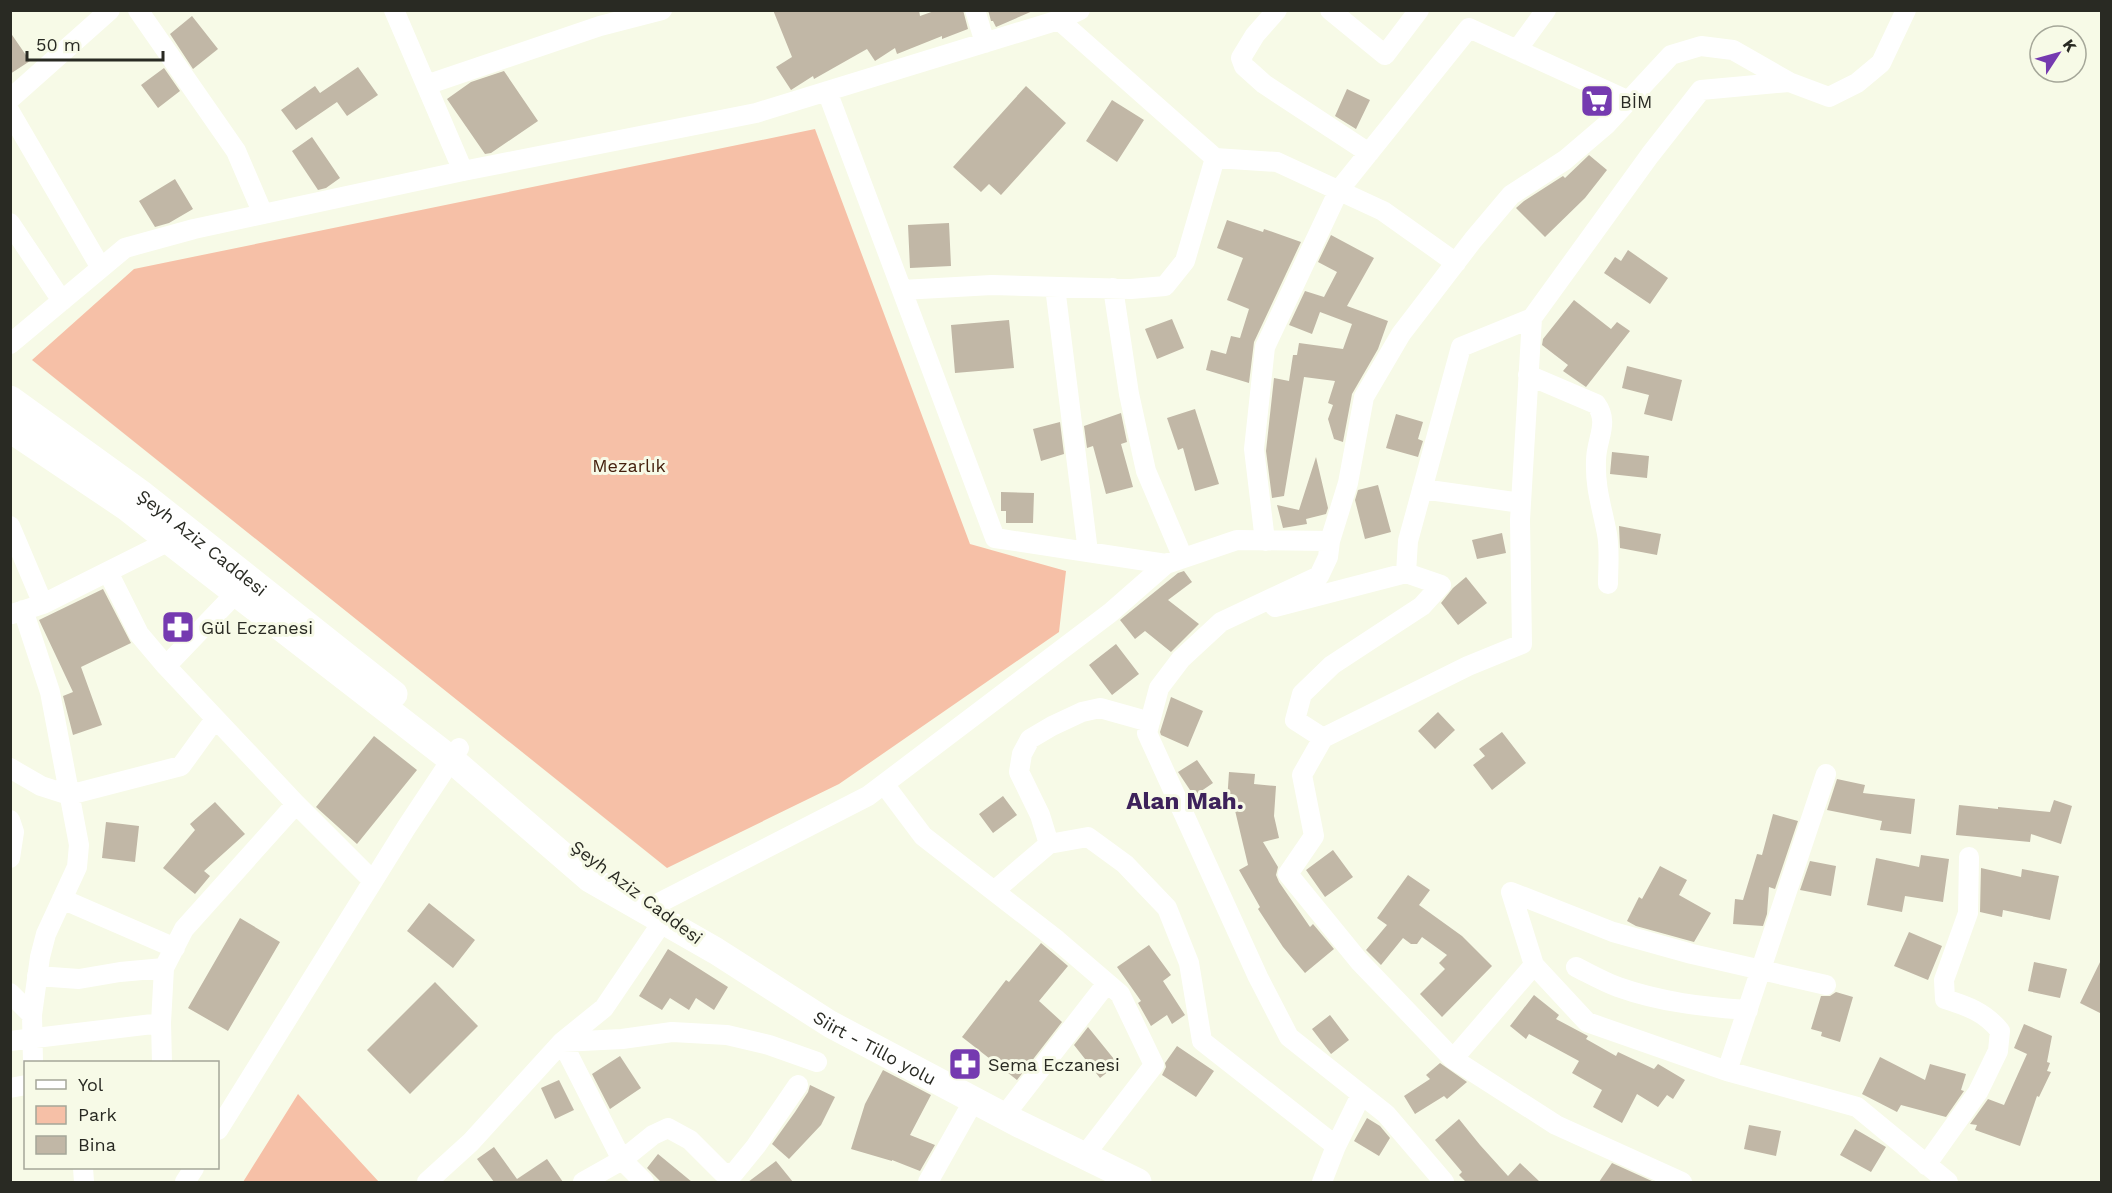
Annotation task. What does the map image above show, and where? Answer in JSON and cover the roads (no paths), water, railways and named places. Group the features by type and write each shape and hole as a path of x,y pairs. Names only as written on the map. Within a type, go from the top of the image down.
{"main road":[{"name":"Şeyh Aziz Caddesi","path":"10,399 152,502 352,658 590,879 658,913 716,951"},
{"name":"Şeyh Aziz Caddesi","path":"10,429 126,507 236,593 456,754"},
{"name":"Siirt - Tillo yolu","path":"716,951 831,1024 1004,1116 1138,1182"}],"street":[{"path":"10,99 110,10"},
{"path":"138,10 236,151 263,214"},
{"path":"394,10 463,171"},
{"path":"426,85 600,26 662,10"},
{"path":"975,10 985,43"},
{"path":"10,345 125,248 194,229 463,171 756,113 1059,20 1080,10"},
{"path":"1277,10 1255,35 1241,58 1244,66 1264,84 1369,153"},
{"path":"1330,10 1385,55 1419,10"},
{"path":"1444,1182 1386,1114 1289,1037 1258,977 1147,733 1159,688 1181,659 1221,622 1319,576 1328,557 1330,541 1348,483 1364,397 1401,334 1512,195 1565,159 1606,125 1671,55 1701,46 1733,50 1788,82 1829,97 1857,83 1881,63 1906,10"},
{"path":"1517,50 1544,11"},
{"path":"1059,20 1215,158 1277,162 1383,211 1456,263"},
{"path":"1265,541 1254,449 1265,347 1339,190 1469,28 1627,100"},
{"path":"1406,573 1408,541 1461,347 1532,318 1650,155 1701,90 1788,82"},
{"path":"827,91 995,538 1088,552 1174,561"},
{"path":"10,112 101,268"},
{"path":"902,290 992,285 1113,288 1165,286 1185,261 1215,158"},
{"path":"10,223 62,301"},
{"path":"1055,287 1088,552"},
{"path":"1113,288 1129,394 1146,471 1174,561"},
{"path":"1532,318 1521,503 1522,644 1468,666 1323,738 1302,775 1314,836 1288,874 1359,961 1454,1059 1556,1125 1682,1182"},
{"path":"1528,375 1596,404 1603,413 1596,448 1595,483 1607,536 1608,584"},
{"path":"1422,489 1521,503"},
{"path":"10,526 43,604"},
{"path":"427,1182 471,1142 562,1042 604,1008 658,913 868,796 1110,614 1174,561 1237,540 1330,541"},
{"path":"33,1061 32,1015 46,933 77,867 79,845 50,692 17,613 43,604 169,541"},
{"path":"108,572 139,634 165,666 296,804 373,881"},
{"path":"1221,622 1406,573 1441,585 1422,606 1332,665 1302,694 1295,720 1323,738"},
{"path":"165,666 236,593"},
{"path":"1050,844 1040,816 1018,772 1022,754 1030,739 1082,712 1100,708 1150,722"},
{"path":"10,768 41,786 69,795 181,766 215,719"},
{"path":"219,1128 373,881 456,754"},
{"path":"1727,1071 1826,774"},
{"path":"884,784 923,836 1057,940 1120,994 1154,1065 1084,1156"},
{"path":"162,1061 160,1023 164,968 184,929 296,804"},
{"path":"10,819 14,832 10,858"},
{"path":"994,891 1050,844 1088,837 1132,872 1167,908 1189,963 1202,1041 1336,1146"},
{"path":"1926,1164 1978,1092 1998,1052 2000,1031 1990,1019 1967,1006 1945,999 1944,980 1968,913 1969,858"},
{"path":"1826,985 1692,954 1613,932 1511,892 1534,965 1587,1022 1727,1071 1857,1107 1948,1182"},
{"path":"62,898 175,948"},
{"path":"1454,1059 1534,965"},
{"path":"1576,967 1617,987 1657,999 1703,1007 1748,1010"},
{"path":"37,976 79,979 164,968"},
{"path":"1004,1116 1107,982"},
{"path":"10,993 32,1015"},
{"path":"10,1041 160,1023"},
{"path":"562,1042 622,1039 672,1032 728,1035 769,1045 817,1062"},
{"path":"562,1042 622,1160 644,1182"},
{"path":"583,1182 622,1160 654,1135 668,1128 690,1140 723,1173 734,1173 756,1146 798,1085"},
{"path":"1322,1182 1336,1146 1361,1095"},
{"path":"928,1182 974,1100"},
{"path":"183,1182 193,1169"}],"place":[{"name":"BİM","path":"1597,101"},
{"name":"Gül Eczanesi","path":"178,627"},
{"name":"Sema Eczanesi","path":"965,1064"}],"district":[{"name":"Alan Mah.","path":"1185,801"}],"park label":[{"name":"Mezarlık","path":"629,465"}]}
